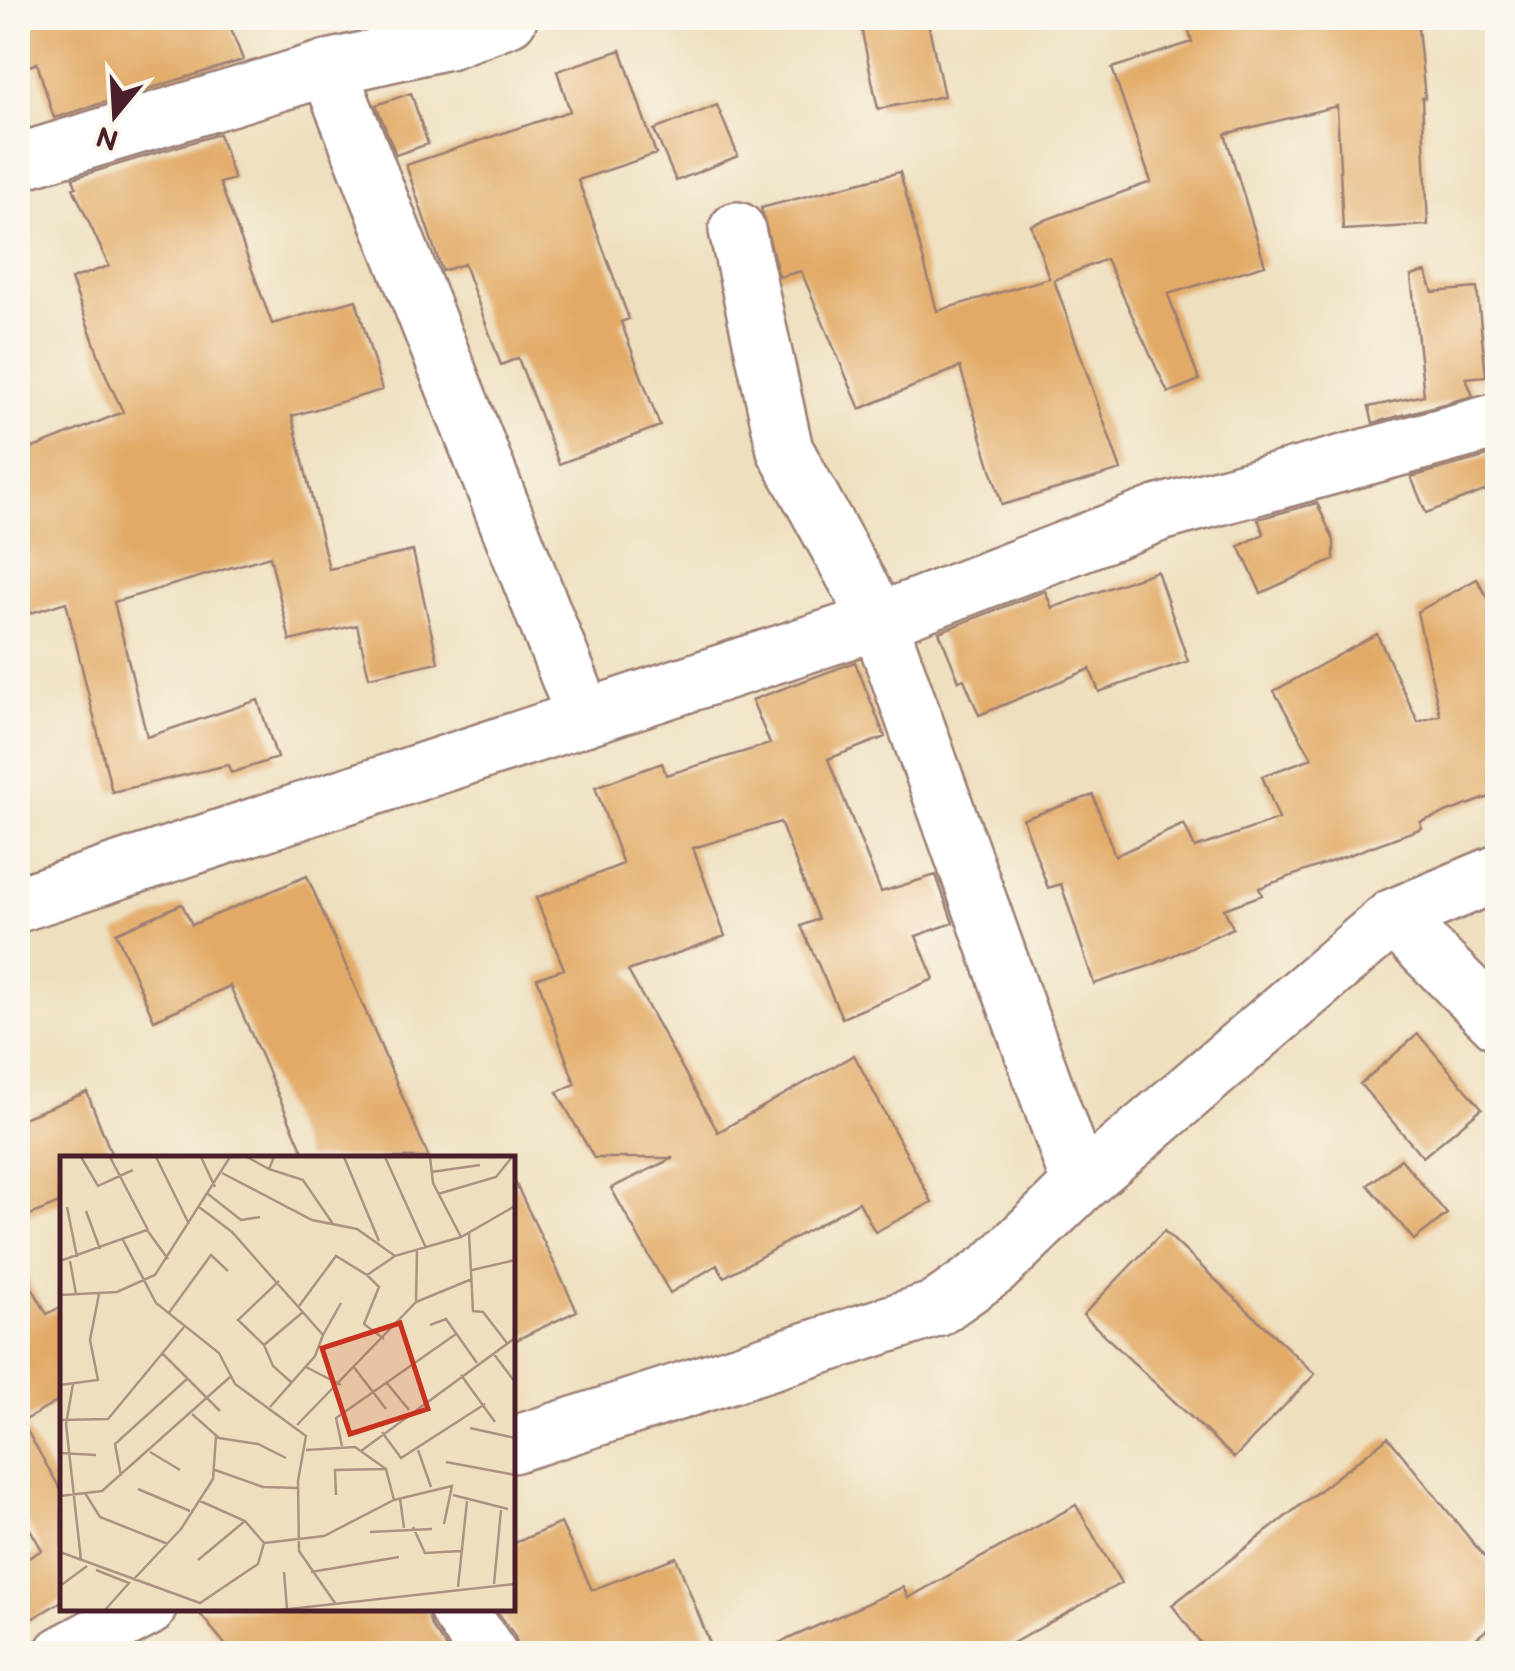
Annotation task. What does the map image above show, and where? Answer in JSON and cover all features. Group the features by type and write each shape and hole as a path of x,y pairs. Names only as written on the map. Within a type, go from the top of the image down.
{"street":[{"path":"18,162 328,68 448,41 509,18"},
{"path":"328,68 585,718"},
{"path":"736,230 785,450 879,621 1080,1185"},
{"path":"18,904 879,621 1160,513 1498,421"},
{"path":"515,1444 936,1309 994,1268 1080,1185 1393,917 1498,873"},
{"path":"1393,917 1498,1022"},
{"path":"62,1654 142,1611"},
{"path":"460,1611 489,1654"}],"building":[{"path":"18,18 227,18 243,60 54,118 37,63 27,67 18,40"},
{"path":"859,18 927,18 944,96 878,109"},
{"path":"1185,18 1417,18 1425,98 1428,225 1343,230 1337,106 1225,134 1265,265 1168,294 1199,380 1168,393 1106,259 1054,280 1121,470 1002,505 960,367 860,409 801,271 779,277 761,208 900,172 937,311 1049,278 1031,225 1151,182 1112,68 1192,42"},
{"path":"621,50 656,154 578,180 629,319 621,322 660,426 559,464 518,358 501,365 464,264 442,271 406,165 570,111 557,71"},
{"path":"411,93 428,144 396,155 376,105"},
{"path":"717,105 738,156 676,181 654,130"},
{"path":"219,134 234,179 220,183 272,324 356,300 382,390 292,416 329,569 413,551 438,662 369,677 357,625 290,641 270,556 114,602 147,737 258,700 277,758 231,773 228,765 112,792 66,602 18,617 18,454 123,412 71,279 109,266 73,188 73,178"},
{"path":"1426,272 1433,292 1477,288 1486,376 1466,378 1473,396 1373,423 1369,407 1424,395 1411,276"},
{"path":"1495,454 1498,486 1426,513 1411,477"},
{"path":"1317,503 1334,541 1334,560 1261,593 1239,546 1264,534 1258,519"},
{"path":"1157,571 1188,661 1099,692 1090,669 979,715 964,679 959,681 939,632 1045,591 1052,608"},
{"path":"1477,579 1498,615 1498,794 1420,822 1422,828 1259,888 1262,895 1224,909 1233,928 1152,965 1094,984 1061,884 1048,888 1023,819 1093,795 1115,856 1184,824 1195,848 1279,819 1262,776 1312,758 1274,691 1377,634 1418,722 1440,715 1417,612"},
{"path":"855,662 885,737 828,759 881,892 936,875 953,923 916,936 934,979 842,1018 801,926 818,919 780,822 693,848 725,936 628,971 718,1132 854,1055 932,1202 875,1232 859,1202 724,1277 717,1265 670,1293 611,1188 673,1158 594,1158 557,1092 575,1084 537,978 564,969 536,898 623,864 595,787 662,763 666,775 770,744 752,700"},
{"path":"307,876 428,1156 305,1156 230,986 154,1020 116,933 182,904 192,925"},
{"path":"1418,1034 1482,1108 1423,1157 1360,1084"},
{"path":"87,1092 112,1156 60,1156 60,1203 18,1220 18,1120"},
{"path":"1401,1159 1447,1214 1414,1240 1368,1185"},
{"path":"515,1182 577,1311 515,1341"},
{"path":"1164,1231 1315,1374 1234,1458 1083,1315"},
{"path":"18,1262 47,1314 60,1307 60,1400 22,1422 60,1488 60,1602 18,1627 18,1564 42,1550 18,1508"},
{"path":"1388,1437 1498,1574 1498,1621 1456,1654 1209,1654 1172,1605"},
{"path":"1076,1505 1121,1583 993,1654 755,1654 903,1587 908,1598"},
{"path":"561,1523 592,1590 676,1557 714,1654 520,1654 515,1636 497,1611 515,1611 515,1543"},
{"path":"197,1611 427,1611 431,1626 451,1654 233,1654"}]}
